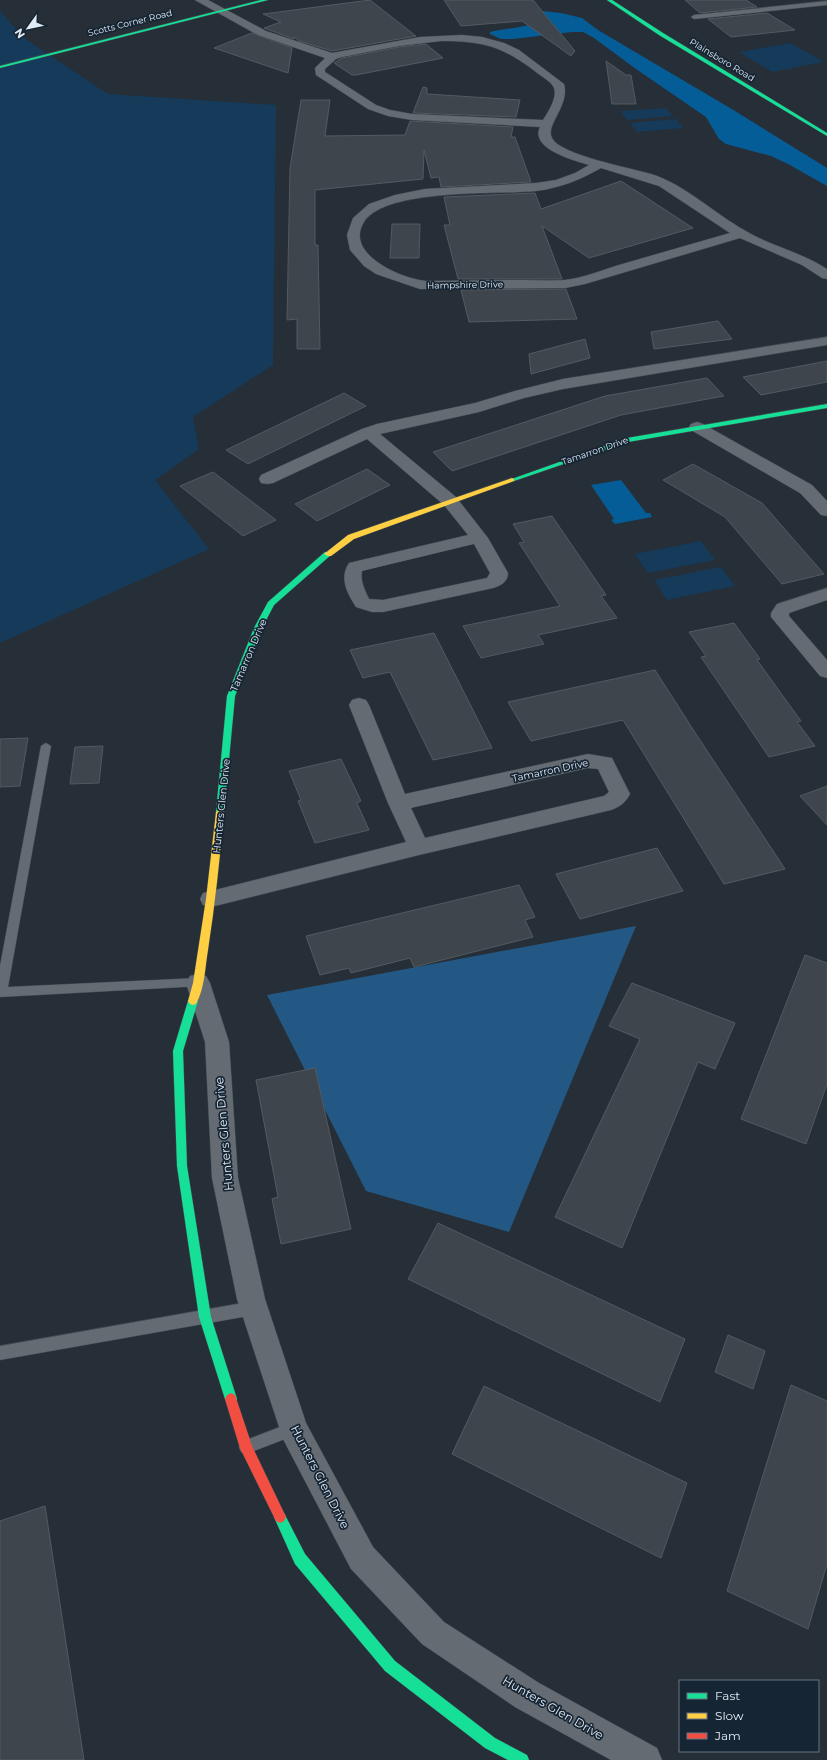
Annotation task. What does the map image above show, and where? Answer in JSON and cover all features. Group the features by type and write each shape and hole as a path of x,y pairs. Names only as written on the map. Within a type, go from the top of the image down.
{"street":[{"path":"200,0 218,11 262,33 332,58"},
{"name":"Scotts Corner Road","path":"0,67 266,0"},
{"name":"Plainsboro Road","path":"609,0 661,34 827,135"},
{"path":"546,124 412,117 388,113 372,107 320,74 320,68 332,58 340,54 442,38 468,39 500,46 511,51 558,84 561,92 560,100 544,130 546,140 557,149 571,156 647,177 663,184 741,234 807,262 827,275"},
{"name":"Hampshire Drive","path":"600,164 579,176 559,183 536,187 424,193 398,198 374,207 358,221 354,235 357,250 369,263 381,270 420,285 565,284 580,281 741,234"},
{"path":"267,479 368,432 479,407 520,394 563,384 827,341"},
{"name":"Tamarron Drive","path":"227,748 231,696 258,628 271,604 316,564 351,537 627,440 827,406"},
{"path":"697,427 806,489 827,511"},
{"path":"368,432 450,501 479,538 499,573 499,577 492,582 384,606 372,606 362,603 352,579 352,574 356,567 479,538"},
{"path":"827,594 783,608 780,613 780,617 827,672"},
{"path":"358,706 398,803 419,847"},
{"name":"Hunters Glen Drive","path":"227,748 211,899 198,983 178,1051 182,1166 205,1317 246,1448 300,1559 390,1666 490,1743 522,1760"},
{"name":"Tamarron Drive","path":"211,899 419,847 611,802 620,794 605,763 588,761 398,803"},
{"name":"Hunters Glen Drive","path":"198,983 217,1042 225,1178 254,1308 293,1429 362,1558 433,1633 527,1695 645,1760"}],"lane":[{"path":"694,17 827,3"},
{"path":"46,746 0,992 198,983"},
{"path":"0,1353 254,1308"},
{"path":"246,1448 293,1429"}],"shaded area":[{"path":"532,10 561,13 582,18 598,30 735,111 827,168 827,186 771,156 726,144 719,139 706,117 594,38 583,32 513,39 501,39 490,34 490,32 494,31 529,25"},
{"path":"0,11 24,38 108,94 276,105 273,365 193,417 199,449 155,480 209,549 0,643"},
{"path":"790,43 824,62 772,72 739,52"},
{"path":"666,108 673,116 627,120 621,111"},
{"path":"676,119 683,128 637,132 630,123"},
{"path":"621,480 646,513 650,513 652,517 615,524 611,520 614,519 591,485"},
{"path":"701,541 715,560 648,573 635,554"},
{"path":"721,567 735,586 667,600 654,580"},
{"path":"636,926 509,1232 366,1191 267,995"}],"building":[{"path":"370,0 416,36 332,51 264,28 281,22 263,14"},
{"path":"444,0 533,0 575,51 571,56 522,21 461,26"},
{"path":"685,0 746,0 757,7 700,13"},
{"path":"767,13 795,30 731,37 708,19"},
{"path":"252,33 292,48 288,73 214,48"},
{"path":"426,44 443,58 356,75 352,75 334,63 342,58 399,47"},
{"path":"606,61 626,75 631,75 636,104 612,104"},
{"path":"423,87 427,88 427,94 520,100 516,117 413,113"},
{"path":"301,100 330,100 325,136 405,135 410,121 513,127 511,137 515,137 531,182 441,187 439,177 431,178 424,150 423,179 315,190 315,245 318,245 320,349 297,349 297,319 287,320 290,168"},
{"path":"621,181 693,228 589,258 542,226 562,279 458,279 444,225 450,225 444,197 535,193 541,209"},
{"path":"392,224 420,224 419,258 390,258"},
{"path":"566,289 577,319 469,322 461,290"},
{"path":"718,321 732,339 654,349 651,332"},
{"path":"585,339 590,358 531,374 529,354"},
{"path":"827,361 827,382 761,395 743,377"},
{"path":"707,378 724,396 621,415 452,471 433,452 605,396"},
{"path":"344,393 366,406 248,464 226,450"},
{"path":"693,464 762,503 824,574 782,584 725,517 663,480"},
{"path":"367,469 390,485 317,521 295,504"},
{"path":"213,472 276,520 243,536 180,486"},
{"path":"552,516 606,595 601,596 617,618 538,635 544,644 481,658 463,626 560,606 519,543 524,542 513,524"},
{"path":"734,623 760,659 757,660 801,721 797,722 815,746 769,757 701,657 706,656 689,632"},
{"path":"434,633 492,748 433,760 390,672 363,678 350,650"},
{"path":"655,670 785,869 724,884 623,720 531,741 508,702"},
{"path":"28,738 20,786 0,787 0,739"},
{"path":"103,746 99,783 70,784 75,747"},
{"path":"341,759 361,801 357,803 369,830 315,843 298,801 301,800 289,771"},
{"path":"827,786 827,825 800,796"},
{"path":"657,848 683,891 580,919 556,874"},
{"path":"519,885 535,917 525,920 533,937 414,967 410,958 351,973 349,968 320,975 306,936"},
{"path":"805,955 827,963 827,1084 806,1144 741,1119"},
{"path":"632,983 735,1023 715,1069 698,1062 622,1248 555,1217 640,1039 609,1026"},
{"path":"315,1068 351,1229 281,1244 272,1199 278,1197 256,1080"},
{"path":"438,1223 685,1339 660,1402 408,1279"},
{"path":"728,1335 765,1351 753,1389 715,1372"},
{"path":"791,1385 827,1401 827,1564 808,1629 727,1591"},
{"path":"484,1386 687,1483 661,1558 452,1454"},
{"path":"45,1506 84,1760 0,1760 0,1521"}],"traffic: fast":[{"path":"0,67 266,0"},
{"path":"609,0 661,34 827,135"},
{"path":"512,480 627,440 827,406"},
{"path":"220,812 231,696 258,628 271,604 328,554"},
{"path":"193,1001 178,1051 182,1166 205,1317 231,1399"},
{"path":"280,1517 300,1559 390,1666 490,1743 522,1760"}],"traffic: slow":[{"path":"328,554 351,537 512,480"},
{"path":"193,1001 198,983 211,899 220,812"}],"traffic: jam":[{"path":"231,1399 246,1448 280,1517"}]}
